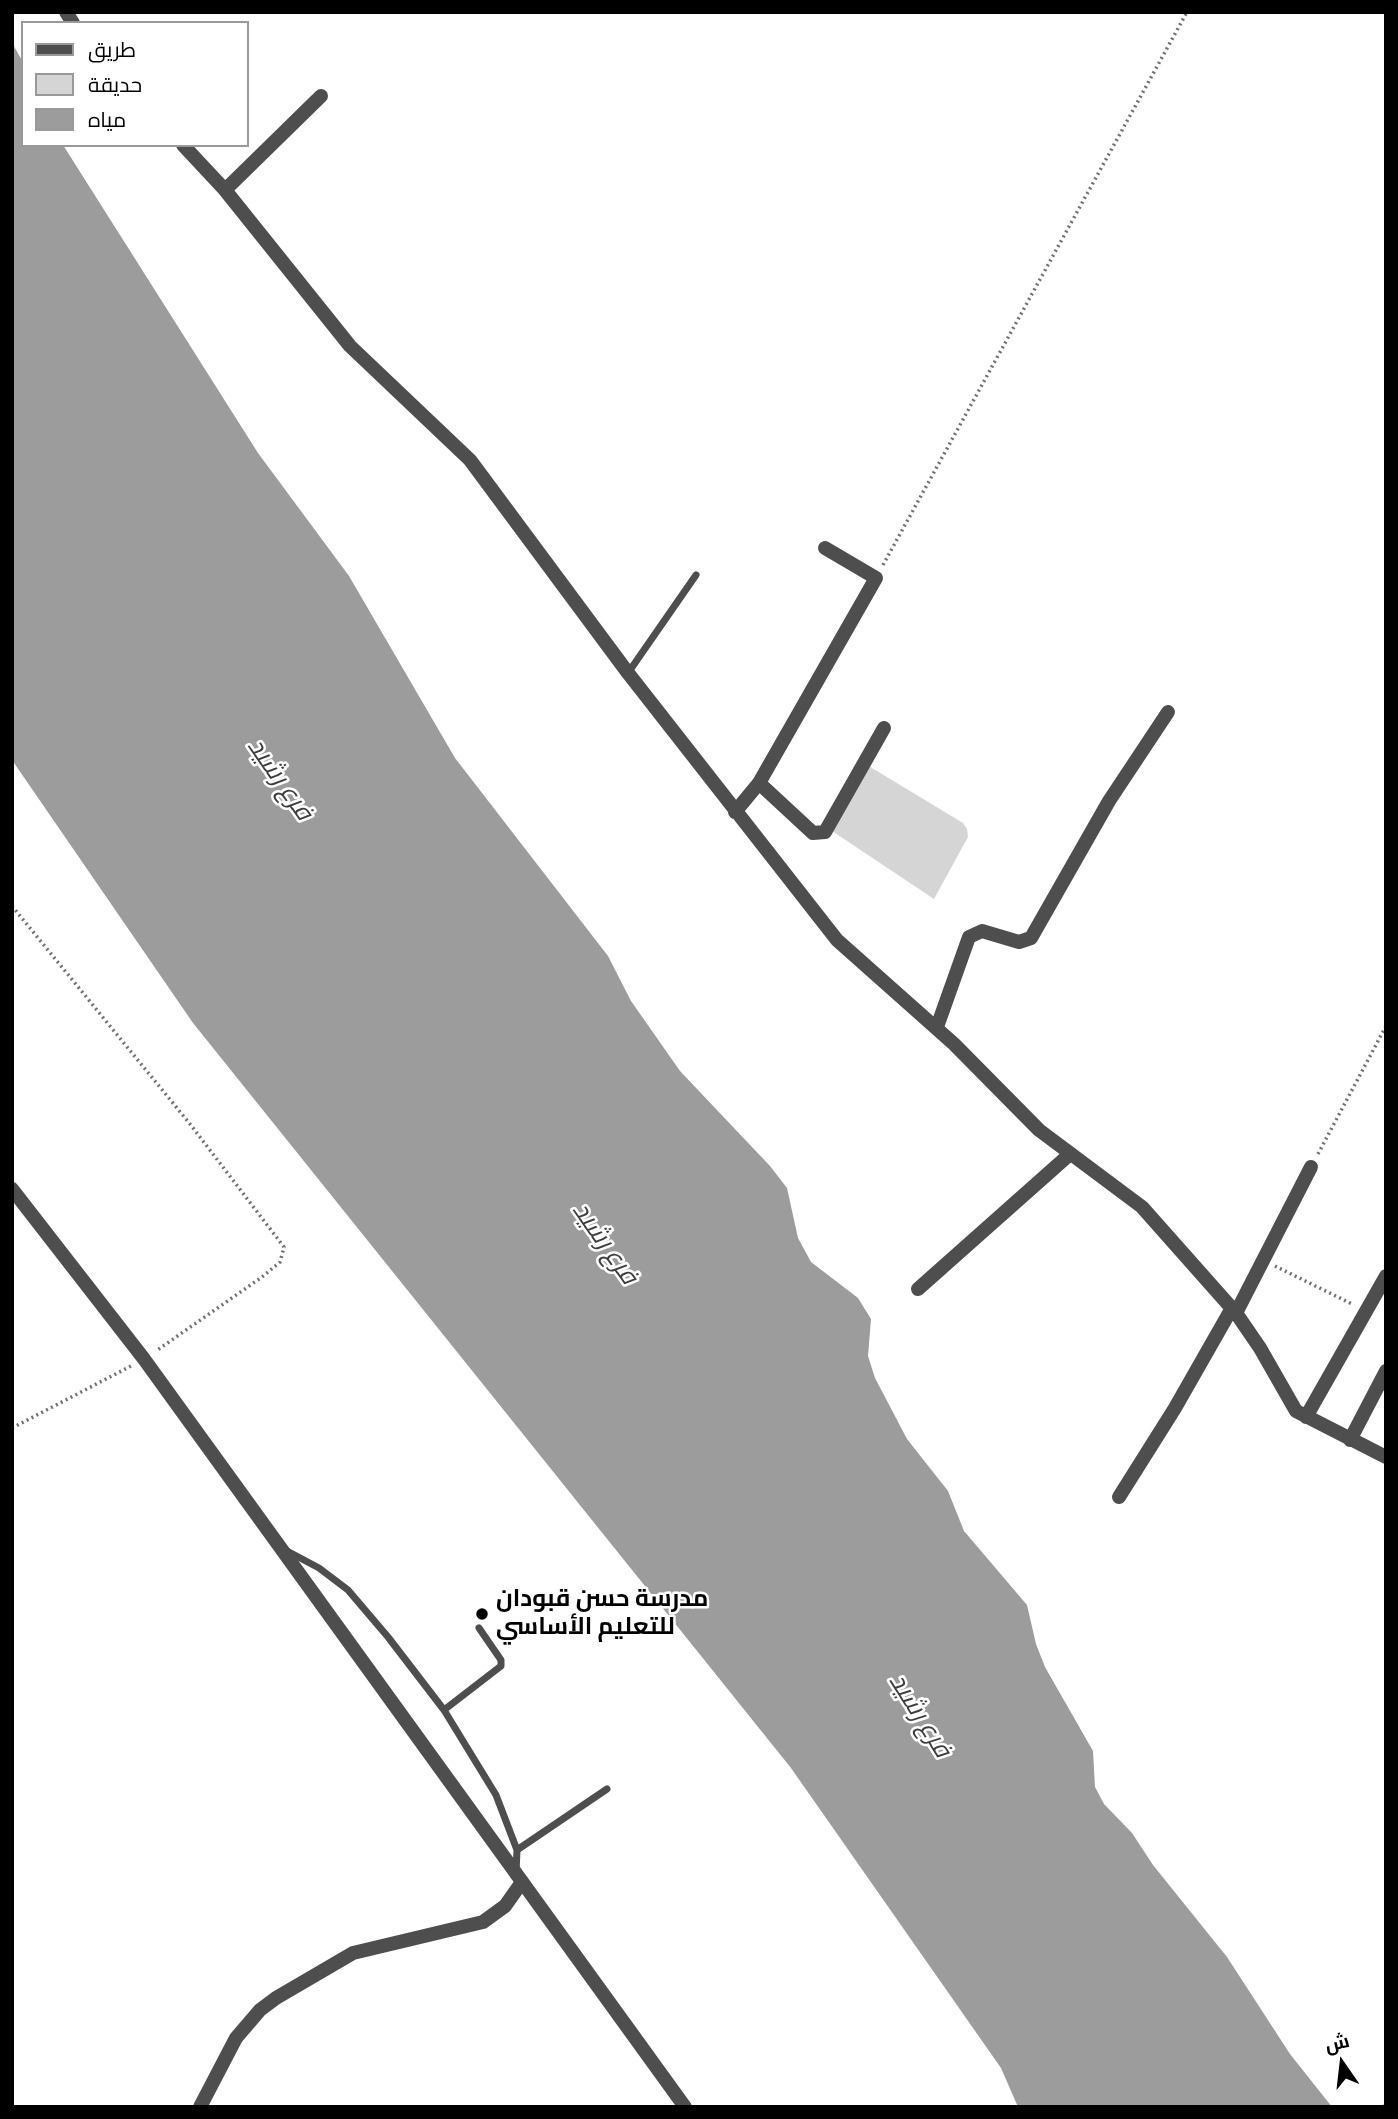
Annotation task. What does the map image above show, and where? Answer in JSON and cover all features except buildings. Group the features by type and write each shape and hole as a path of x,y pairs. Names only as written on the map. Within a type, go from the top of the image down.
{"street":[{"path":"225,190 321,96"},
{"path":"185,147 225,190 350,346 470,460 734,812 837,940 937,1027 1039,1130 1142,1207 1234,1311 1260,1348 1289,1401 1306,1417 1386,1457"},
{"path":"734,812 758,783 876,578 825,548"},
{"path":"937,1027 968,937 982,931 1019,942 1031,939 1109,801 1168,712"},
{"path":"758,783 813,833 825,832 884,728"},
{"path":"918,1289 1070,1154"},
{"path":"1119,1497 1234,1311 1311,1167"},
{"path":"12,1189 144,1359 685,2107"},
{"path":"1306,1417 1386,1276"},
{"path":"1350,1440 1386,1371"},
{"path":"200,2107 236,2038 260,2010 276,1998 353,1953 483,1922 505,1906 519,1878"}],"lane":[{"path":"628,673 696,575"},
{"path":"280,1547 319,1568 348,1590 444,1710 496,1795 517,1850 519,1878"},
{"path":"444,1710 502,1666 501,1660 479,1628"},
{"path":"517,1850 607,1789"}],"path":[{"path":"876,578 1187,12"},
{"path":"12,906 223,1165 284,1247 280,1262 262,1278 144,1359 12,1428"},
{"path":"1311,1167 1386,1027"},
{"path":"1262,1260 1367,1311"}],"green space":[{"path":"867,765 963,823 967,829 968,837 934,899 829,829"}],"water":[{"name":"فرع رشيد","path":"12,43 21,59 21,147 64,147 258,453 349,576 455,758 608,956 631,1001 680,1071 770,1166 787,1188 798,1238 811,1262 858,1298 871,1319 868,1356 875,1378 907,1439 948,1491 964,1531 1027,1605 1036,1644 1045,1667 1093,1751 1095,1787 1104,1804 1132,1833 1153,1865 1227,1957 1290,2054 1332,2107 1018,2107 1001,2068 791,1768 193,1023 12,760"}],"place":[{"name":"مدرسة حسن قبودان للتعليم الأساسي","path":"482,1614"}]}
